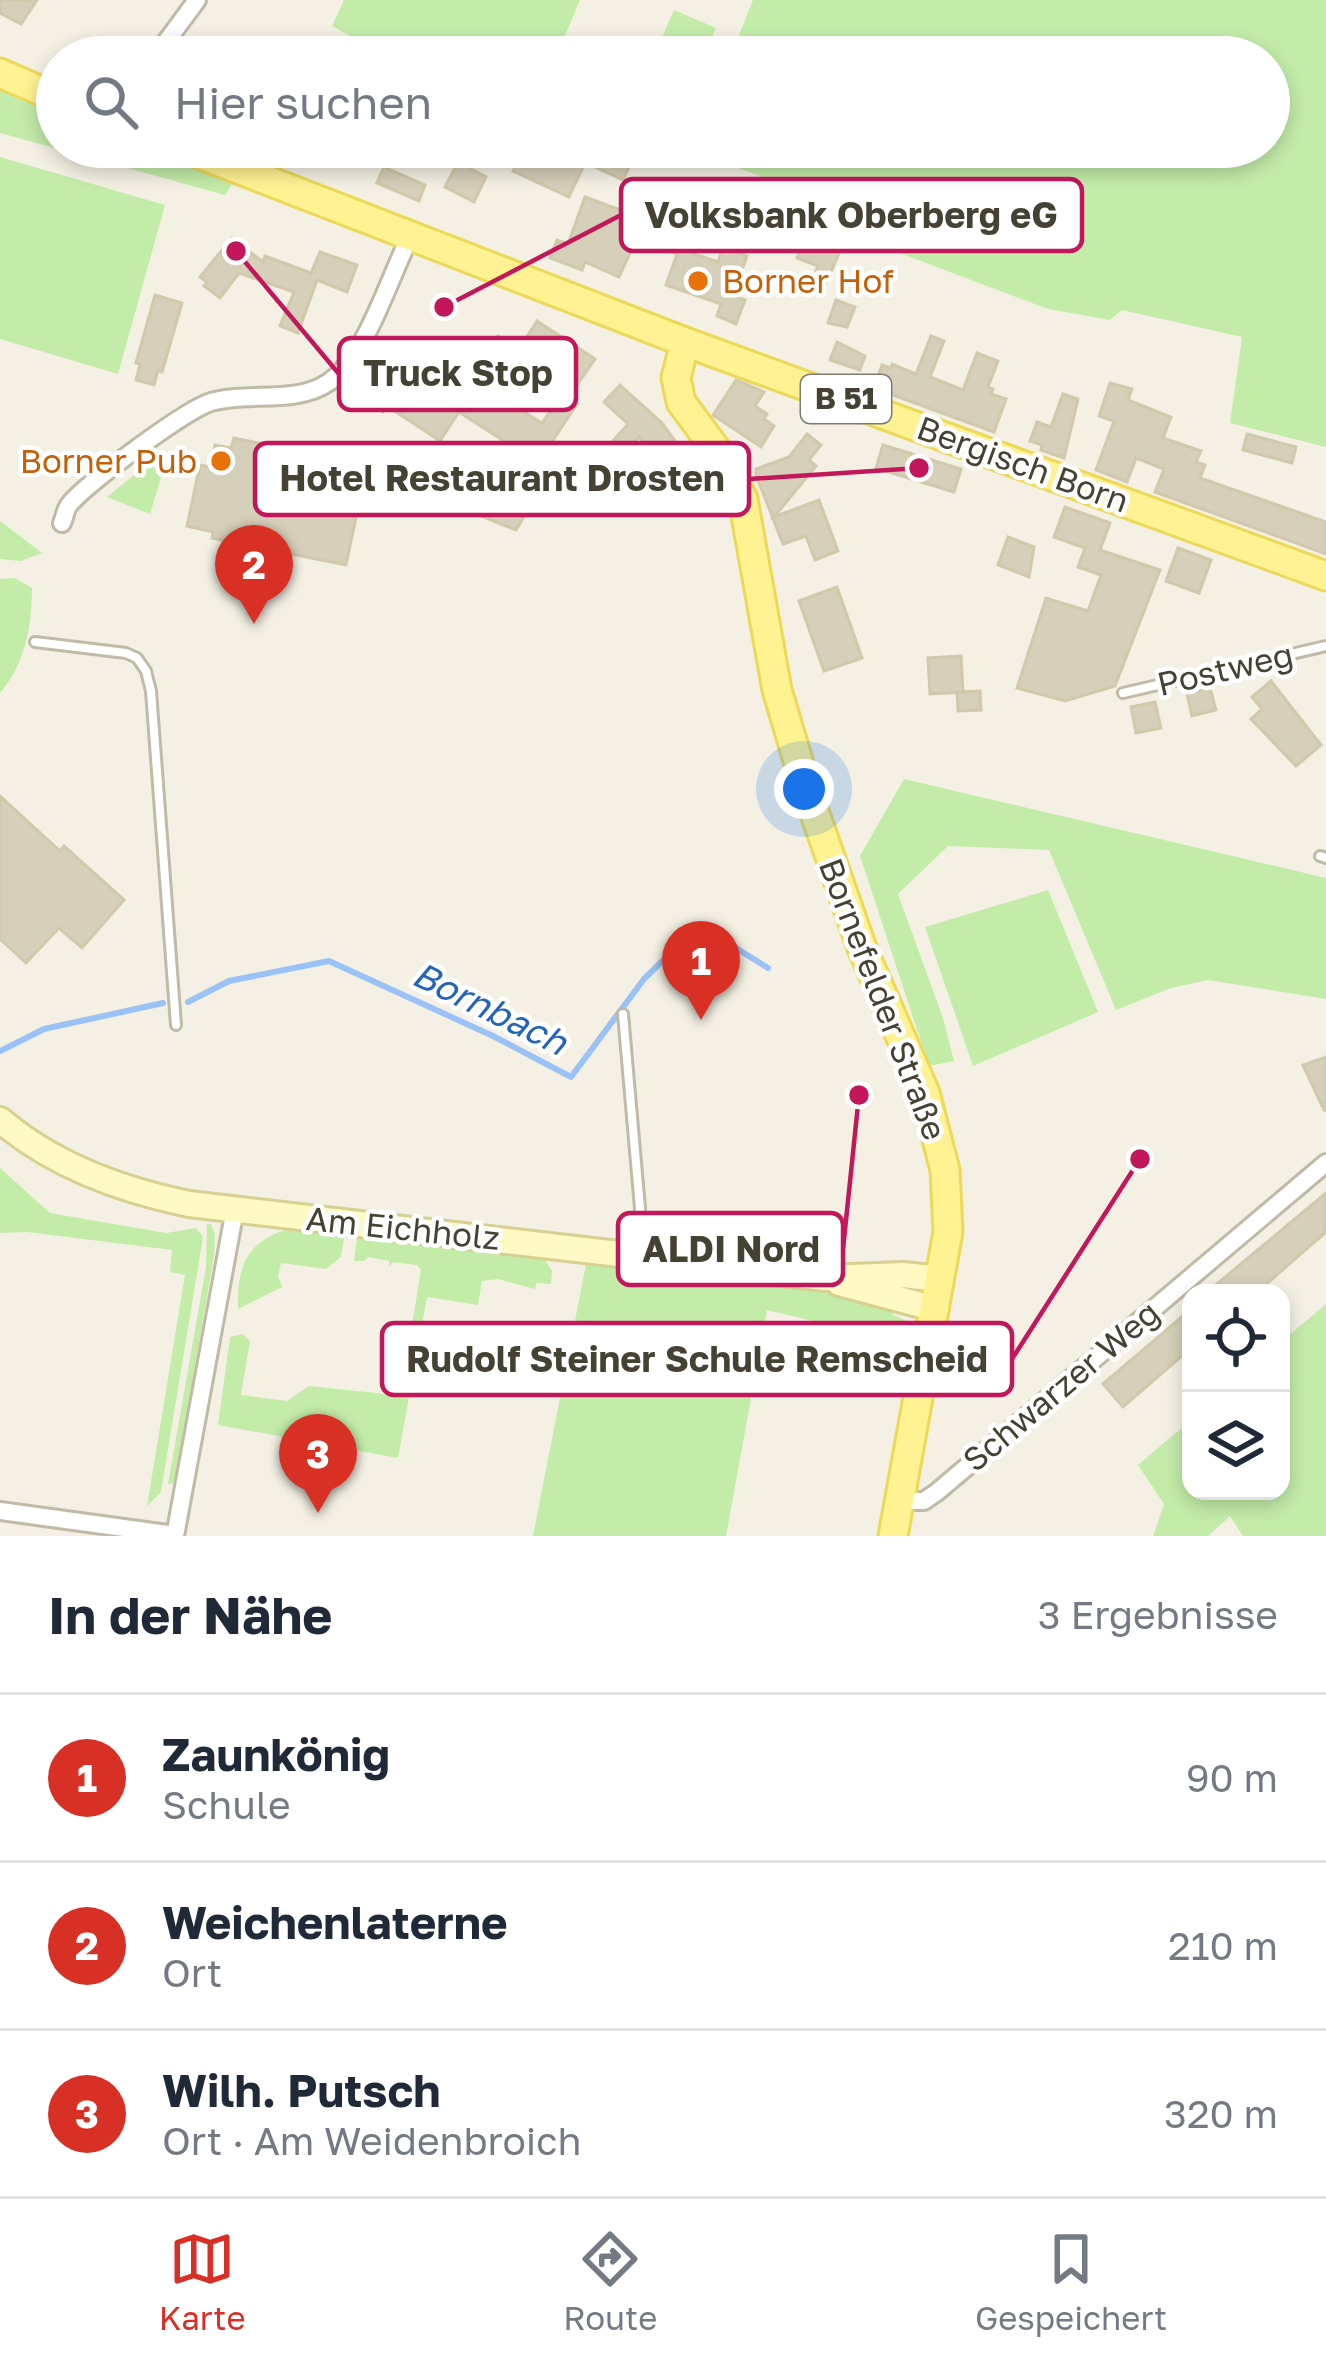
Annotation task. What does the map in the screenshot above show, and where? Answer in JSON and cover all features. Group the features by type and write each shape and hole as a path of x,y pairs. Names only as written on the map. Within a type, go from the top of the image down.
{"main road":[{"path":"0,74 36,89"},
{"name":"Bergisch Born","path":"234,168 685,342 1326,576"},
{"name":"Bornefelder Straße","path":"685,342 676,378 681,402 723,459 743,500 777,690 808,794 844,902 925,1093 949,1191 941,1279 893,1536"},
{"name":"Am Eichholz","path":"0,1120 45,1151 146,1195 825,1278 903,1275 941,1279"},
{"name":"Am Eichholz","path":"825,1278 936,1309"}],"street":[{"path":"170,36 197,0"},
{"path":"62,523 69,505 121,460 188,413 212,402 309,392 330,382 350,361 410,237"},
{"name":"Schwarzer Weg","path":"900,1501 920,1502 938,1492 1326,1163"},
{"path":"0,1511 175,1536 235,1209"}],"lane":[{"path":"35,642 126,653 137,658 146,671 176,1025"},
{"name":"Postweg","path":"1124,693 1326,646"},
{"path":"622,1014 640,1208 637,1256"}],"green space":[{"path":"344,0 580,0 565,36 350,36 332,26"},
{"path":"753,0 1326,0 1326,447 1230,423 1242,337 1122,310 1110,320 1048,309 788,211 795,189 738,168 1290,168 1290,36 738,36"},
{"path":"674,10 716,28 712,36 662,36"},
{"path":"0,85 36,101 36,143 0,133"},
{"path":"0,157 165,205 118,374 0,339"},
{"path":"127,168 204,168 234,180 225,195"},
{"path":"155,458 166,461 150,514 107,497"},
{"path":"0,521 42,553 21,561 0,559"},
{"path":"15,578 32,588 31,616 21,657 0,693 0,579"},
{"path":"904,779 1326,878 1326,999 1208,980 1171,988 1116,1010 1049,850 948,846 898,894 954,1061 929,1066 860,856"},
{"path":"1048,890 1098,1012 973,1066 925,927"},
{"path":"0,1168 50,1213 166,1233 196,1228 203,1237 161,1492 147,1506 185,1275 170,1272 172,1250 27,1232 0,1233"},
{"path":"207,1224 215,1235 214,1256 175,1483 168,1484 206,1267"},
{"path":"285,1230 344,1238 341,1257 326,1269 281,1263 282,1287 238,1309 246,1260 260,1243"},
{"path":"361,1235 541,1254 552,1271 551,1284 536,1283 535,1289 498,1279 482,1281 478,1305 427,1297 398,1458 218,1425 230,1337 243,1334 250,1341 241,1395 287,1401 309,1386 395,1395 405,1326 412,1325 421,1270 417,1265 393,1262 389,1266 389,1261 368,1257 354,1261"},
{"path":"587,1259 825,1290 894,1307 893,1315 907,1321 914,1332 911,1352 854,1331 767,1310 726,1536 533,1536"},
{"path":"1326,1304 1326,1536 1243,1536 1230,1516 1208,1536 1153,1536 1164,1504 1138,1465 1182,1428 1182,1500 1290,1500 1290,1334"}],"building":[{"path":"0,0 37,0 21,24 0,13"},
{"path":"386,168 425,185 419,201 377,183"},
{"path":"455,168 469,168 486,177 474,202 445,187"},
{"path":"514,168 583,168 569,197"},
{"path":"597,168 628,168 623,180"},
{"path":"585,197 688,235 683,250 718,262 723,247 747,256 733,296 745,300 736,324 717,316 721,304 666,285 677,254 637,238 619,277 585,262 582,270 550,258 557,240 568,244"},
{"path":"810,228 844,242 826,283 813,278 818,266 797,258"},
{"path":"232,238 263,262 265,256 311,273 320,252 357,265 347,292 317,280 298,333 280,326 294,292 239,273 220,298 204,286 207,282 200,277"},
{"path":"155,295 182,303 154,385 136,380 140,364 136,363"},
{"path":"836,300 855,307 847,327 828,323"},
{"path":"537,321 595,359 575,388 523,356 496,395 542,423 562,394 577,404 538,463 459,412 440,441 387,406 383,412 368,402 415,339 471,375 498,336 519,349"},
{"path":"931,336 944,341 930,377 963,390 977,353 998,361 988,387 993,389 991,394 1006,399 994,432 874,388 882,365 916,374"},
{"path":"837,342 865,356 860,370 830,360"},
{"path":"736,380 764,392 755,406 774,426 761,447 713,415"},
{"path":"1110,383 1132,389 1128,400 1171,417 1163,438 1201,451 1196,462 1205,465 1200,478 1326,522 1326,554 1155,492 1164,469 1136,458 1127,482 1096,470 1114,421 1099,416"},
{"path":"620,385 662,423 685,455 693,449 710,473 676,499 659,475 664,470 639,437 624,452 613,441 628,424 604,402"},
{"path":"1063,394 1078,399 1064,458 1030,441 1037,422 1051,427"},
{"path":"807,434 821,445 809,460 816,466 774,517 819,500 838,551 815,560 806,536 783,544 756,475 756,469 789,457"},
{"path":"1247,434 1296,447 1292,463 1243,450"},
{"path":"234,438 367,465 346,565 212,538 213,532 187,526 200,465 210,467 215,445 231,448"},
{"path":"883,445 961,469 954,492 876,468"},
{"path":"426,459 470,486 528,510 516,530 441,500 411,477"},
{"path":"1065,507 1110,523 1100,550 1160,570 1115,686 1065,701 1017,688 1046,598 1088,611 1101,575 1078,567 1085,548 1054,537"},
{"path":"1008,537 1034,547 1029,577 998,565"},
{"path":"1178,548 1211,560 1199,593 1166,581"},
{"path":"837,587 862,658 824,671 799,601"},
{"path":"961,656 963,692 930,694 928,658"},
{"path":"1271,681 1321,745 1296,766 1251,719 1262,709 1252,697"},
{"path":"1210,688 1216,710 1192,716 1187,694"},
{"path":"980,691 981,710 958,711 957,692"},
{"path":"1155,702 1161,728 1136,733 1131,707"},
{"path":"0,796 124,900 82,948 59,928 26,963 0,939"},
{"path":"1326,1057 1326,1110 1324,1110 1303,1065"},
{"path":"1326,1193 1326,1232 1266,1284 1217,1284"},
{"path":"1182,1317 1182,1356 1123,1407 1103,1384"}],"waterway":[{"name":"Bornbach","path":"188,1002 229,981 329,961 571,1077 644,979 699,925 768,968"},
{"name":"Bornbach","path":"0,1051 44,1029 163,1003"}],"place":[{"name":"Truck Stop","path":"236,251"},
{"name":"Borner Hof","path":"698,281"},
{"name":"Volksbank Oberberg eG","path":"444,307"},
{"name":"Borner Pub","path":"221,461"},
{"name":"Hotel Restaurant Drosten","path":"919,468"},
{"name":"Weichenlaterne","path":"254,624"},
{"name":"Zaunkönig","path":"701,1020"},
{"name":"ALDI Nord","path":"859,1095"},
{"name":"Rudolf Steiner Schule Remscheid","path":"1140,1159"},
{"name":"Wilh. Putsch","path":"318,1513"}]}
